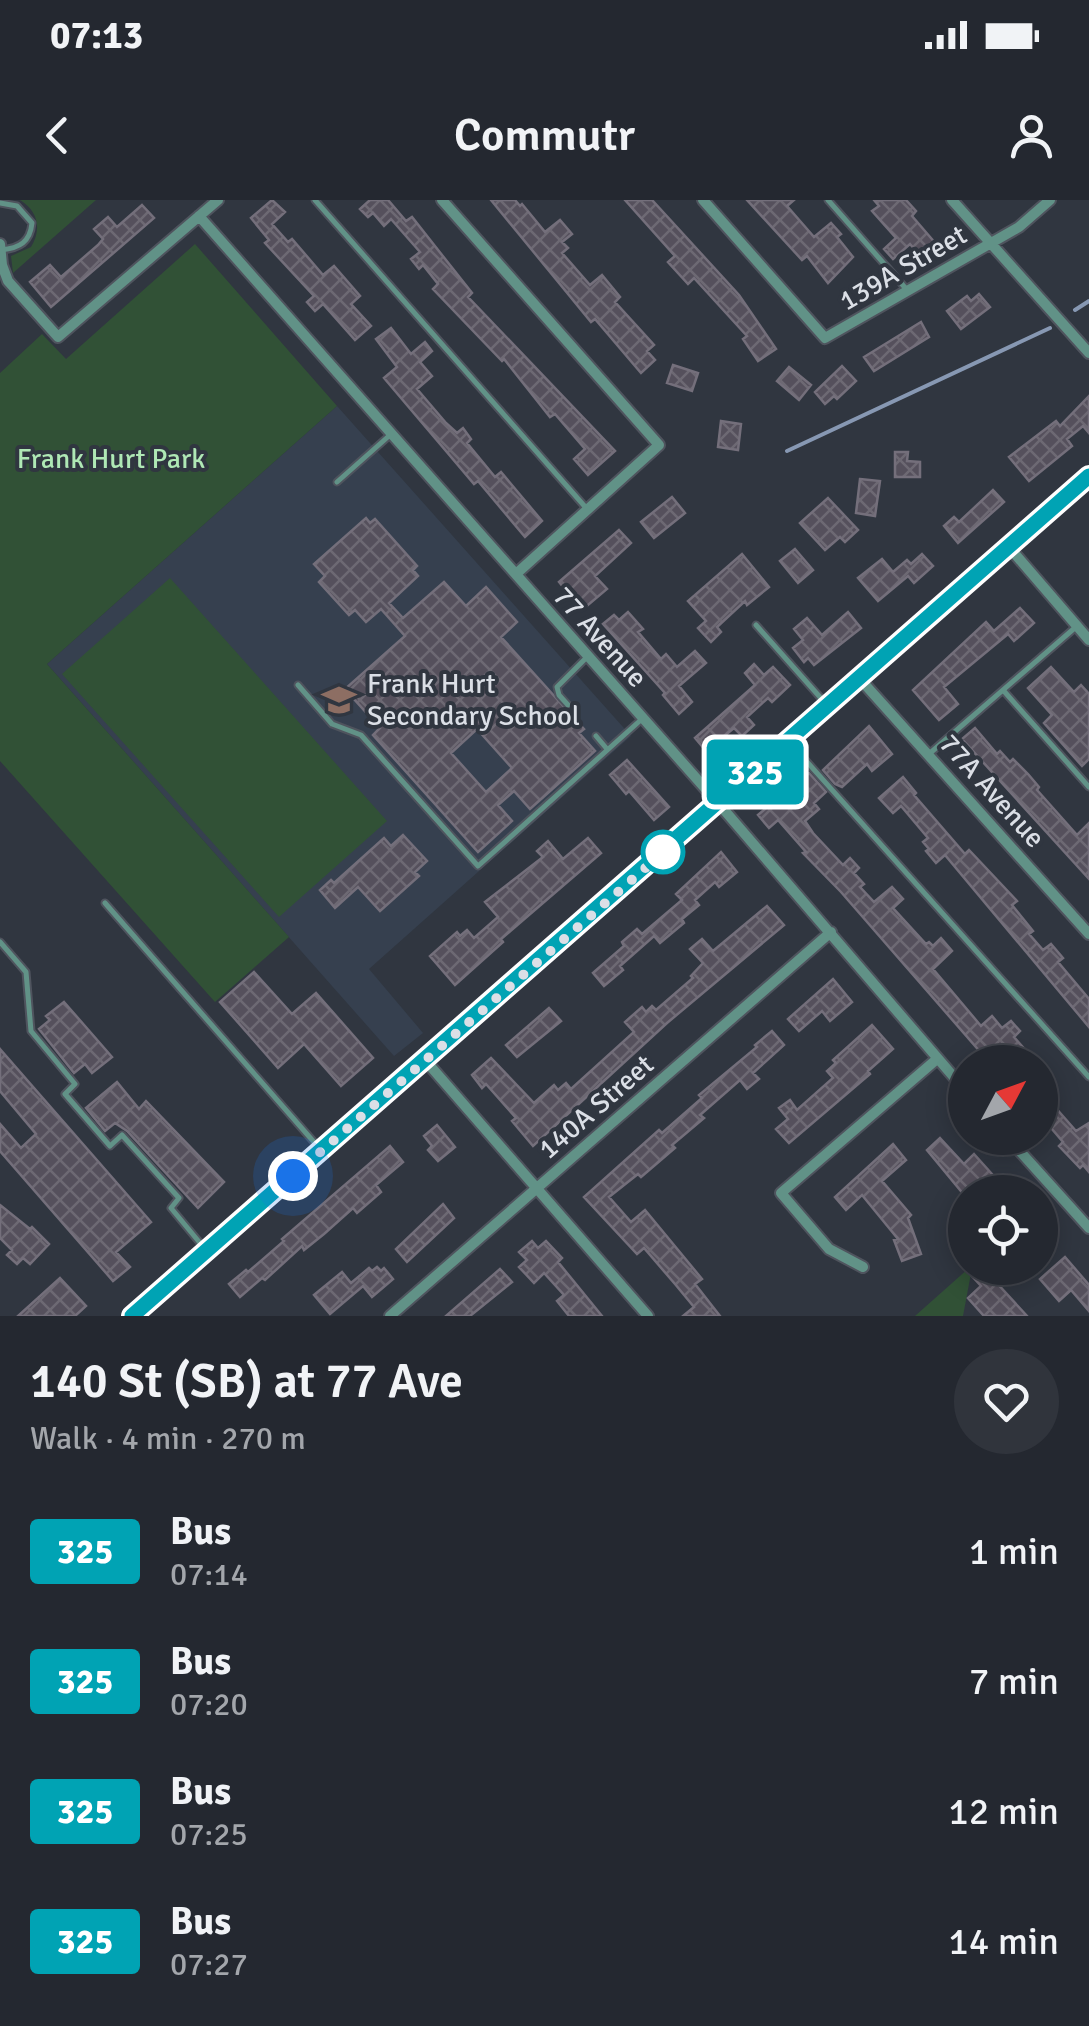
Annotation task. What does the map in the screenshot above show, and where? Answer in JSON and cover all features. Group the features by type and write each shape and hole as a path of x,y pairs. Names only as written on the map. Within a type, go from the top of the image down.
{"main road":[{"path":"132,1316 1089,476"}],"street":[{"path":"0,247 8,281 58,337 218,200"},
{"path":"442,200 659,445 516,574"},
{"name":"139A Street","path":"703,200 826,338 1019,227 1050,200"},
{"path":"952,200 1089,353"},
{"name":"77 Avenue","path":"199,216 831,932 948,1071"},
{"path":"1010,547 1089,640"},
{"name":"77A Avenue","path":"860,679 1089,934"},
{"name":"140A Street","path":"390,1316 831,932"},
{"path":"863,1266 829,1248 781,1193 937,1059"},
{"path":"425,1060 648,1316"},
{"path":"1023,1155 1089,1228"}],"lane":[{"path":"314,200 588,509"},
{"path":"828,200 908,291"},
{"path":"0,203 17,206 32,222 26,241 20,246 0,247"},
{"path":"338,482 392,433"},
{"path":"756,625 828,707"},
{"path":"929,754 1077,626"},
{"path":"568,705 557,686 588,656"},
{"path":"298,685 332,724 361,735 478,866 642,718"},
{"path":"1004,690 1089,787"},
{"path":"596,736 607,750"},
{"path":"790,742 1089,1077"},
{"path":"105,903 322,1150"},
{"path":"0,942 26,972 31,1031 75,1084 64,1094 110,1146 122,1135 179,1198 171,1208 207,1251"}],"shaded area":[{"name":"Frank Hurt Secondary School","path":"337,406 631,736 369,969 423,1033 394,1056 47,664"}],"green space":[{"path":"20,200 96,200 13,273 11,256 31,247 37,227 31,209"},
{"name":"Frank Hurt Park","path":"195,244 337,406 47,664 289,937 215,1002 0,761 0,373 42,334 66,359"},
{"path":"170,578 387,821 279,917 62,674"},
{"path":"950,1285 969,1285 963,1316 915,1316"}],"building":[{"path":"272,200 285,212 272,224 288,242 292,239 323,275 334,266 360,296 351,304 371,326 355,340 323,304 315,311 307,302 314,296 265,243 269,240 251,218"},
{"path":"370,200 388,200 406,221 412,217 472,293 468,297 615,451 588,475 574,459 585,449 555,414 550,417 504,359 433,289 438,284 423,265 419,269 411,259 420,252 391,219 384,226 373,213 368,217 360,209"},
{"path":"491,200 515,200 522,204 545,232 560,220 572,234 562,242 568,248 562,253 590,285 602,275 620,297 615,302 654,345 647,351 655,360 641,373 595,319 591,322"},
{"path":"625,200 652,200 739,295 776,349 758,361 743,339 747,336 694,278 688,284 668,262 675,256"},
{"path":"747,200 794,200 787,206 814,237 831,223 853,257 828,283 807,256 802,260"},
{"path":"874,200 906,200 916,211 912,216 937,245 922,258 910,244 893,259 884,249 896,238 872,211 879,206"},
{"path":"142,205 154,218 51,307 30,282 50,265 61,277 103,239 94,229 108,217 117,227"},
{"path":"979,294 990,307 961,329 947,311 967,296 971,301"},
{"path":"921,322 929,337 874,371 864,357"},
{"path":"391,328 411,354 425,342 432,351 420,362 432,376 417,389 457,433 463,428 471,439 467,443 495,477 501,472 542,521 525,537 384,378 397,367 376,339"},
{"path":"673,365 698,373 692,391 667,383"},
{"path":"842,366 856,381 837,399 834,396 825,404 815,392"},
{"path":"789,367 811,385 799,400 777,381"},
{"path":"1089,396 1089,433 1083,426 1067,439 1072,446 1029,481 1009,457 1056,421 1060,426"},
{"path":"721,421 741,424 738,450 718,447"},
{"path":"895,452 908,452 907,461 920,462 920,477 895,477"},
{"path":"860,479 880,481 875,516 856,513"},
{"path":"993,490 1004,502 958,543 944,526 954,517 959,522"},
{"path":"672,497 685,513 654,538 641,522"},
{"path":"828,498 858,530 845,542 840,537 825,550 800,523"},
{"path":"366,518 370,523 375,519 417,566 413,570 418,576 389,603 403,618 444,582 466,606 486,587 517,622 501,637 584,729 579,733 595,751 530,809 514,791 498,805 512,821 478,852 373,735 380,728 345,689 405,636 381,609 366,622 355,610 349,615 319,582 325,576 314,564","holes":["477,729 512,768 486,792 451,753"]},
{"path":"619,530 631,543 595,576 607,589 582,610 559,582"},
{"path":"795,549 813,570 798,583 780,561"},
{"path":"742,554 769,587 747,605 745,601 717,627 721,632 711,642 698,628 706,621 688,601"},
{"path":"922,554 933,566 914,583 908,576 878,601 858,578 882,559 893,572"},
{"path":"1020,608 1034,623 1014,641 1008,634 944,687 958,704 939,720 913,690 986,622 994,631"},
{"path":"628,612 643,629 638,632 661,659 666,654 677,667 695,651 706,663 679,686 692,702 679,714 603,624 614,615 619,620"},
{"path":"848,612 861,628 814,665 808,658 804,662 793,648 803,640 794,629 807,618 822,635"},
{"path":"754,664 764,675 773,667 790,685 747,717 754,725 742,736 734,728 706,751 695,738 755,685 745,673"},
{"path":"1051,667 1074,692 1081,685 1089,694 1089,759 1082,766 1044,723 1052,715 1028,688"},
{"path":"869,726 892,754 872,771 867,764 842,787 835,784 823,770"},
{"path":"975,728 997,754 1000,751 1010,762 1013,759 1028,774 1039,787 1037,790 1077,835 1089,823 1089,879 962,739"},
{"path":"627,760 669,807 654,820 610,775"},
{"path":"809,773 826,792 814,803 819,809 805,821 813,833 843,865 850,858 859,868 854,873 864,884 860,887 874,902 892,887 903,899 893,908 926,944 933,946 941,938 952,951 933,969 981,1026 992,1016 1002,1028 1011,1021 1020,1031 1014,1037 1021,1045 974,1045 778,820 769,828 758,815 778,798 784,805 802,789 797,784"},
{"path":"903,777 965,854 969,850 1017,901 1012,905 1043,950 1051,944 1063,958 1058,962 1089,999 1089,1027 945,855 936,863 923,842 928,838 901,806 893,813 879,798"},
{"path":"403,835 427,861 415,872 419,876 380,911 358,887 335,908 320,890 331,880 334,883 384,838 391,846"},
{"path":"588,838 601,853 501,939 503,942 455,985 430,956 457,932 460,936 467,930 474,938 498,917 485,902 543,857 537,851 548,841 563,859"},
{"path":"721,852 737,872 719,887 715,882 695,900 699,905 682,919 684,923 660,943 654,936 604,986 593,973 637,929 642,934 682,900 676,894"},
{"path":"767,906 784,925 667,1023 533,1146 512,1121 516,1118 486,1084 482,1088 472,1075 491,1058 534,1103 554,1085 558,1090 566,1083 571,1089 634,1032 625,1022 642,1007 646,1012 652,1006 656,1010 693,978 703,963 690,949 702,939 713,951"},
{"path":"254,972 292,1014 316,993 373,1058 341,1086 304,1044 278,1068 220,1002"},
{"path":"833,979 852,1002 830,1021 822,1011 799,1031 788,1019"},
{"path":"64,1002 112,1057 92,1073 85,1064 74,1073 39,1029 50,1020 46,1016"},
{"path":"549,1008 561,1021 517,1057 506,1045"},
{"path":"872,1025 893,1049 868,1071 870,1074 789,1143 776,1129 788,1119 779,1108 790,1100 797,1110 833,1078 827,1071 836,1063 833,1060"},
{"path":"772,1031 784,1045 753,1073 759,1079 747,1089 740,1080 700,1115 704,1118 672,1145 675,1148 641,1177 638,1174 609,1197 631,1222 645,1210 702,1279 695,1284 720,1316 683,1316 694,1307 675,1284 644,1248 637,1254 584,1197 659,1130 662,1133 702,1098 699,1095"},
{"path":"0,1049 151,1222 116,1252 130,1267 113,1281 0,1151 0,1124 21,1148 36,1134 0,1091"},
{"path":"117,1082 139,1109 146,1101 224,1182 198,1208 127,1131 115,1123 105,1131 86,1108"},
{"path":"1058,1110 1076,1131 1089,1123 1089,1172 1059,1146 1063,1142 1058,1136"},
{"path":"437,1125 455,1147 438,1161 428,1150 432,1146 424,1136"},
{"path":"940,1138 948,1147 948,1155 956,1155 964,1164 975,1155 993,1175 948,1175 927,1150"},
{"path":"893,1144 906,1160 882,1181 911,1215 908,1218 921,1254 902,1261 894,1240 898,1239 862,1195 846,1210 835,1197"},
{"path":"390,1146 403,1162 376,1185 381,1192 357,1213 353,1208 240,1297 229,1284 248,1272"},
{"path":"443,1204 454,1218 407,1262 396,1249"},
{"path":"0,1205 49,1244 30,1264 23,1258 17,1264 7,1255 12,1250 0,1238"},
{"path":"532,1241 538,1248 546,1241 562,1258 558,1262 602,1316 569,1316 557,1301 564,1295 544,1273 534,1283 519,1267 527,1260 519,1252"},
{"path":"1065,1257 1089,1285 1089,1311 1071,1290 1059,1301 1045,1285 1058,1285 1058,1263"},
{"path":"377,1267 381,1271 384,1268 393,1279 372,1297 363,1286 330,1314 314,1295 342,1272 351,1283 369,1268 372,1271"},
{"path":"500,1269 512,1282 470,1316 446,1316"},
{"path":"60,1278 86,1306 75,1316 18,1316"},
{"path":"999,1285 1027,1316 984,1316 968,1298 981,1286"}],"waterway":[{"path":"1075,310 1089,301"},
{"path":"787,451 1050,328"}],"bus line":[{"name":"325","path":"132,1316 1089,476"}],"place":[{"name":"Frank Hurt Secondary School","path":"339,700"}],"route":[{"path":"293,1176 674,843 663,852"}]}
